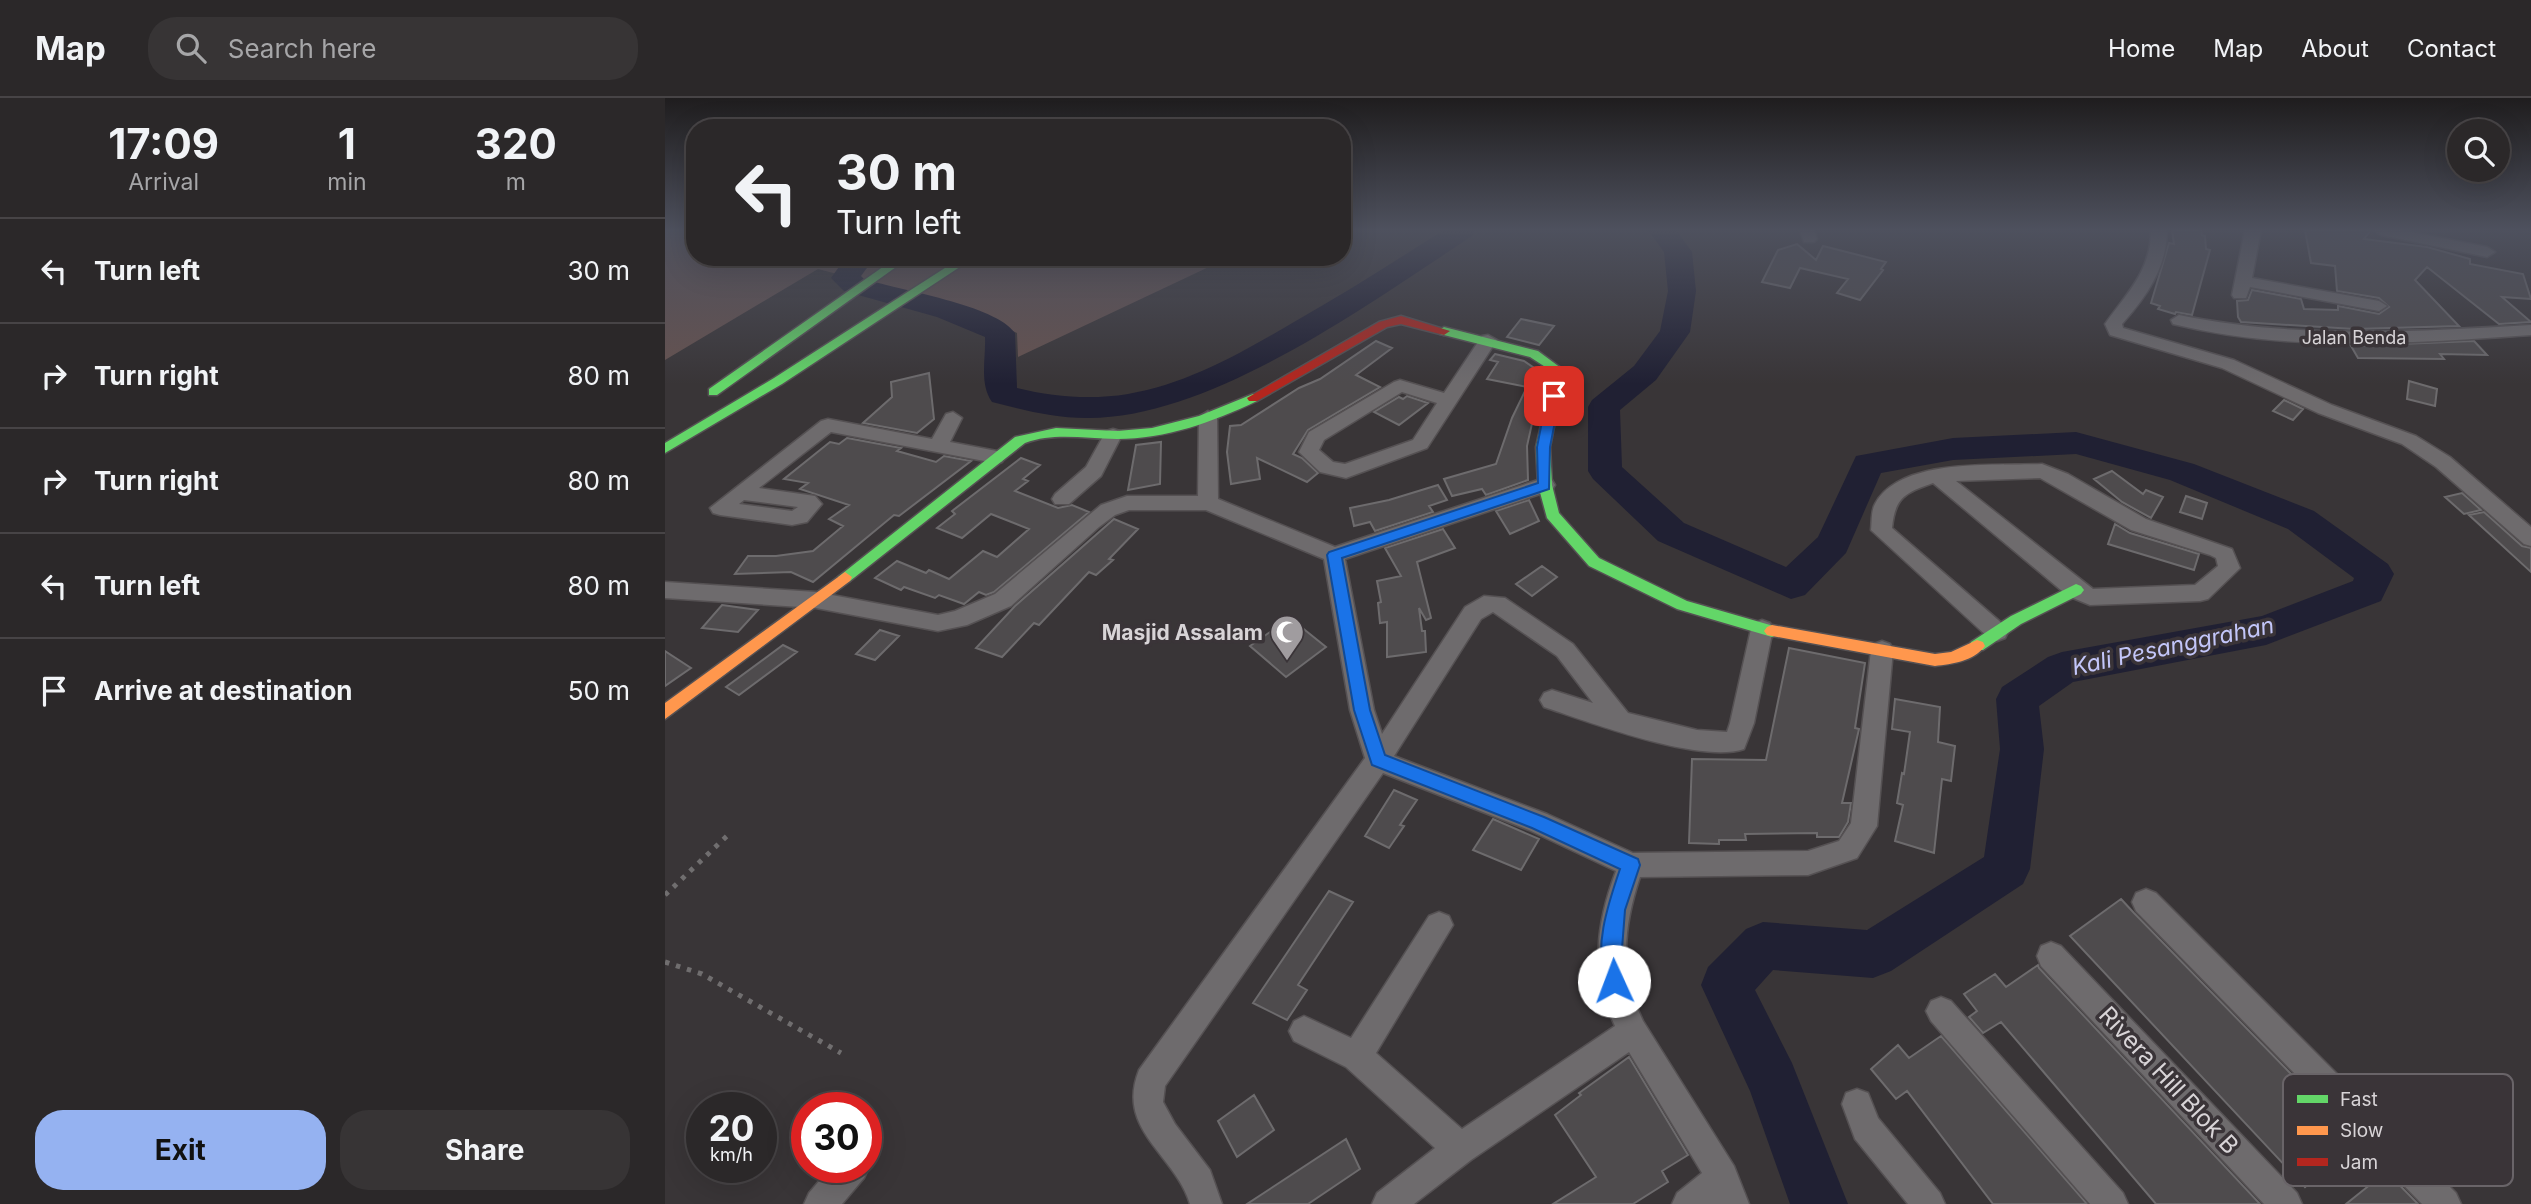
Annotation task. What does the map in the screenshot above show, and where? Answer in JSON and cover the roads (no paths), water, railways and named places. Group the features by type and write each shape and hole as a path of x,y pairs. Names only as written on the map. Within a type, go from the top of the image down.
{"main road":[{"path":"707,395 880,282"},
{"path":"665,449 782,383 942,282"},
{"path":"665,712 816,600 995,457 1034,433 1052,428 1113,435 1164,430 1208,417 1254,396 1392,321 1401,320 1534,354 1559,370 1543,447 1545,485 1552,515 1594,562 1682,606 1762,629 1952,661 1972,651 1997,632 2076,590"}],"street":[{"path":"2146,282 2132,304 2113,324 2116,331 2228,364 2325,409 2409,440 2443,462 2531,539"},
{"path":"2243,282 2241,289 2379,306"},
{"name":"Jalan Benda","path":"2179,320 2245,334 2350,341 2531,330"},
{"path":"1448,400 1400,386 1316,436 1309,452 1327,467 1346,471 1420,444 1488,341"},
{"path":"1208,417 1208,503"},
{"path":"937,446 953,418"},
{"path":"741,493 828,425 995,457"},
{"path":"1062,499 1094,471 1113,435"},
{"path":"1935,475 2076,590 2090,597 2100,599 2200,593 2229,568 2225,554 2141,526 2055,475 2042,471 1935,475 1901,487 1884,506 1881,530 1997,632"},
{"path":"665,590 816,600 938,623 959,619 1003,600 1108,510 1127,503 1208,503 1334,555 1545,485"},
{"path":"1334,555 1362,710 1378,760"},
{"path":"1206,1204 1199,1181 1164,1135 1147,1105 1150,1081 1378,760 1473,613 1485,604 1497,604 1565,650 1619,719"},
{"path":"1552,700 1687,738 1725,744 1735,742 1742,723 1762,629"},
{"path":"1378,760 1538,822 1631,865 1808,863 1848,850 1864,826 1881,650"},
{"path":"1631,865 1615,910 1612,962 1617,998 1633,1031 1728,1190 1688,1204"},
{"path":"2146,902 2316,1074"},
{"path":"1357,1056 1439,925"},
{"name":"Rivera Hill Blok B","path":"2051,956 2286,1204"},
{"path":"1941,1010 2112,1204"},
{"path":"1304,1031 1357,1056 1460,1149"},
{"path":"1388,1204 1460,1149 1633,1031"},
{"path":"1857,1104 1865,1128 1929,1204"},
{"path":"820,1204 839,1183"},
{"path":"2427,1186 2445,1204"}],"waterway":[{"name":"Kali Pesanggrahan","path":"850,282 872,291 965,316 1000,333 1000,381 1003,395 1046,405 1088,408 1128,404 1168,395 1206,381 1281,343 1382,282"},
{"name":"Kali Pesanggrahan","path":"1681,282 1675,332 1645,373 1604,407 1605,471 1671,532 1791,585 1833,544 1868,464 1953,449 2076,443 2182,472 2301,520 2375,574 2367,591 2266,630 2062,668 2017,699 2022,749 2006,869 1873,954 1763,946 1726,985 1773,1082 1819,1204"}],"place":[{"name":"Masjid Assalam","path":"1287,662"}]}
